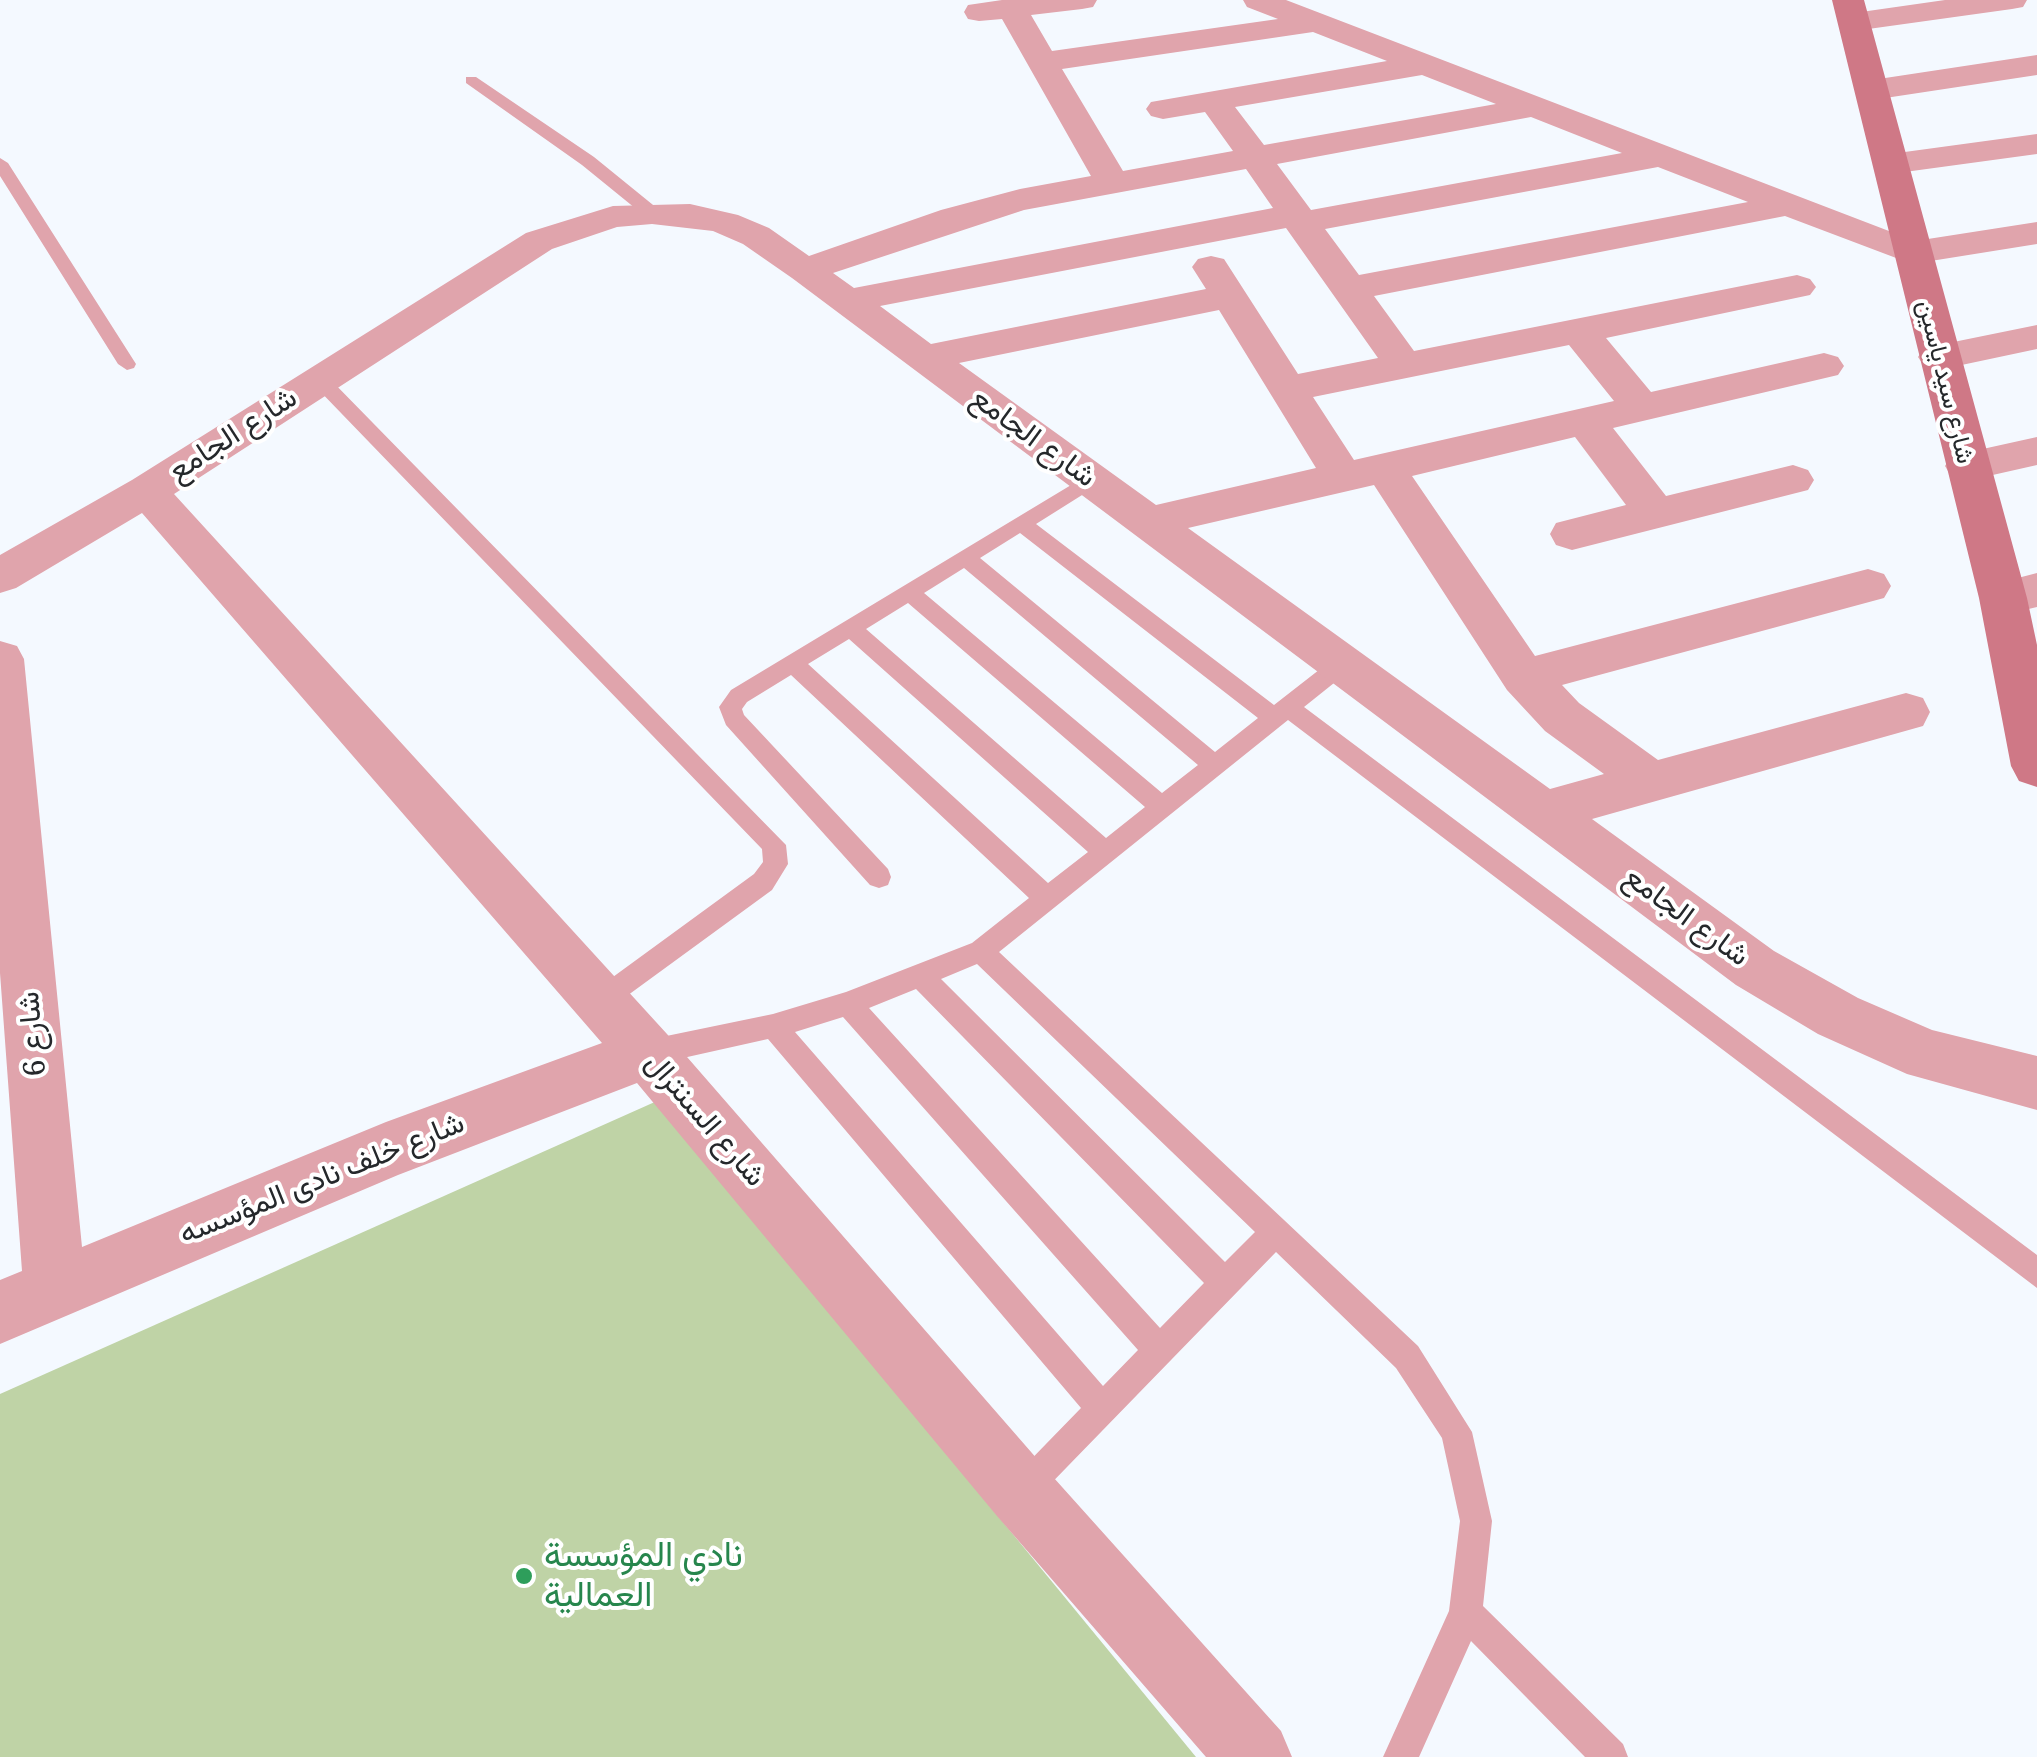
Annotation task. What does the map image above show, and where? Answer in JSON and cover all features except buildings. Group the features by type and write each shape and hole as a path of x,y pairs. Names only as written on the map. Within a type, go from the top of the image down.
{"street":[{"path":"1082,0 995,10 1042,62 1112,182"},
{"path":"1258,0 1912,254 2037,233"},
{"path":"1851,11 1957,8 2012,0"},
{"path":"1957,8 2035,67"},
{"name":"شارع سيد ياسين","path":"1851,11 1966,466 2020,594 2037,766"},
{"path":"1042,62 1316,23"},
{"path":"1123,50 1201,166"},
{"path":"1163,109 1426,65"},
{"path":"1872,90 2035,67"},
{"path":"1214,101 1404,366"},
{"path":"1349,289 1382,208 1534,106"},
{"path":"1890,164 2037,144"},
{"path":"846,301 1191,235 1382,208 1662,156"},
{"path":"805,270 954,218 1054,192 1254,157 1382,208 1577,246 1789,204"},
{"path":"1054,192 1090,254"},
{"name":"شارع الجامع","path":"0,576 147,491 539,241 613,217 652,213 726,223 756,236 805,270 1755,968 1838,1016 1927,1055 2037,1083"},
{"path":"1191,235 1288,389 1364,472 1524,676 1562,716 1651,782"},
{"path":"1577,246 1619,294"},
{"path":"1288,389 1579,331 1619,294 1796,287"},
{"path":"923,358 1230,296"},
{"path":"1579,331 1642,408"},
{"path":"1938,356 2037,337"},
{"path":"1149,522 1824,366"},
{"path":"1585,422 1656,514"},
{"path":"1966,466 2037,451"},
{"path":"1572,534 1793,480"},
{"name":"شارع السنترال","path":"147,491 647,1053 1021,1492 1255,1757"},
{"path":"1524,676 1868,586"},
{"name":"شارع 6","path":"0,659 55,1289"},
{"path":"1542,812 1906,712"},
{"name":"شارع خلف نادى المؤسسه","path":"0,1312 386,1151 647,1053"}],"lane":[{"path":"471,80 588,161 652,213"},
{"path":"0,163 128,364"},
{"path":"320,380 774,845 776,864 763,882 600,1001"},
{"path":"879,877 730,714 730,707 739,696 1091,480"},
{"path":"1022,524 2037,1273"},
{"path":"966,558 1214,765"},
{"path":"910,592 1162,807"},
{"path":"852,628 1105,852"},
{"path":"793,664 1047,898"},
{"path":"647,1053 772,1026 848,1004 981,951 1341,665"},
{"path":"981,951 1407,1357 1456,1432 1476,1521 1466,1612 1401,1757"},
{"path":"922,976 1225,1283"},
{"path":"848,1004 1159,1350"},
{"path":"772,1026 1102,1408"},
{"path":"1021,1492 1276,1231"},
{"path":"1466,1612 1610,1757"}],"green space":[{"name":"نادي المؤسسة العمالية","path":"657,1101 1196,1757 0,1757 0,1394"}],"place":[{"name":"نادي المؤسسة العمالية","path":"524,1576"}]}
